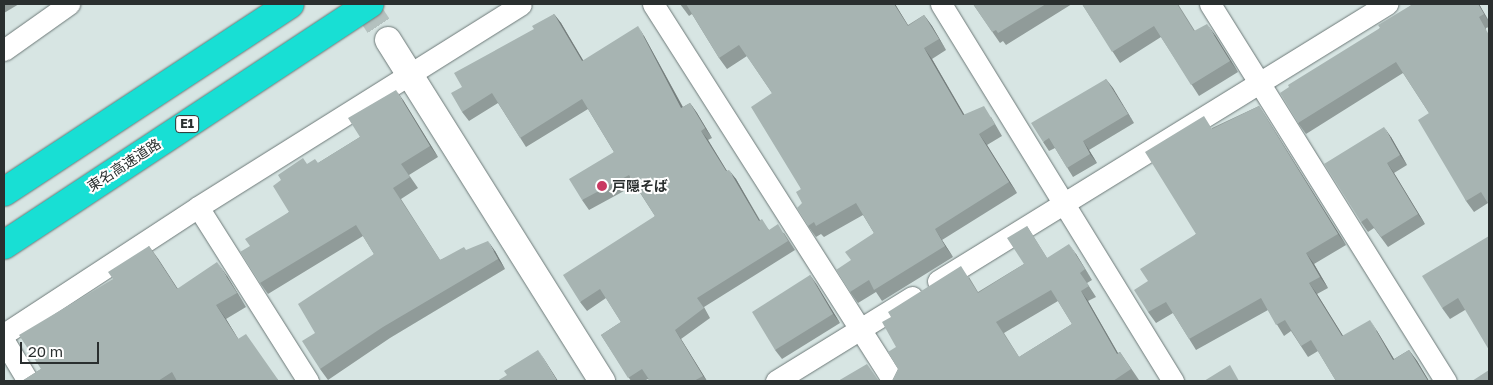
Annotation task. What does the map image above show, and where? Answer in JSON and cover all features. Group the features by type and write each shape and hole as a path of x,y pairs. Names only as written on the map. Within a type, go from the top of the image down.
{"highway":[{"path":"4,192 290,4"},
{"name":"東名高速道路","path":"4,245 370,4"}],"street":[{"path":"4,50 70,4"},
{"path":"4,334 198,207 408,73 521,4"},
{"path":"653,4 893,381"},
{"path":"941,4 1173,381"},
{"path":"1210,4 1446,381"},
{"path":"776,381 1387,4"},
{"path":"388,40 602,381"},
{"path":"198,207 308,381"},
{"path":"4,341 28,381"}],"building":[{"path":"686,4 894,4 908,26 924,15 939,39 924,48 963,115 984,106 995,124 979,134 1009,182 935,229 945,246 874,290 869,280 850,292 836,270 851,260 845,252 874,233 856,203 816,226 814,222 808,226 797,208 802,203 796,192 801,189 751,107 772,93 739,45 719,58"},
{"path":"973,4 1046,4 998,33 996,30 992,32"},
{"path":"1082,4 1177,4 1194,31 1207,24 1230,61 1191,85 1154,26 1112,52"},
{"path":"1413,4 1478,4 1484,14 1479,17 1489,35 1489,205 1481,192 1466,201 1418,120 1429,113 1396,62 1298,123 1280,93 1289,87 1288,85 1380,28 1378,25"},
{"path":"554,14 582,61 638,26 681,108 690,103 705,128 701,131 726,171 729,170 759,221 762,219 769,230 778,224 788,241 697,298 704,308 675,330 703,376 694,381 650,381 642,369 628,378 601,335 621,322 600,289 580,302 563,275 655,216 629,175 582,200 569,179 614,152 582,99 520,138 492,93 462,112 451,93 462,87 454,73 534,29 532,26"},
{"path":"1106,79 1128,114 1083,141 1090,154 1067,168 1049,138 1043,142 1031,123"},
{"path":"396,90 430,146 401,164 410,177 393,188 440,260 464,247 466,250 488,241 498,259 383,327 320,369 302,341 315,333 298,304 374,254 356,225 260,283 240,252 250,246 245,239 289,212 273,186 281,180 278,175 303,158 307,164 315,159 318,163 360,137 348,118"},
{"path":"1259,106 1338,234 1306,253 1320,277 1309,283 1342,336 1370,320 1393,360 1409,350 1428,381 1336,381 1311,340 1301,346 1285,320 1276,325 1261,298 1189,339 1166,302 1148,312 1134,290 1148,281 1140,269 1196,234 1145,152 1204,116 1212,129"},
{"path":"1384,127 1400,155 1387,163 1418,214 1381,237 1367,218 1361,222 1324,164"},
{"path":"1027,226 1047,258 1069,244 1085,269 1080,273 1089,286 1081,291 1117,354 1120,352 1131,369 1113,381 892,381 898,369 888,352 896,347 882,322 891,317 888,312 961,266 978,293 1024,264 1007,238","holes":["1051,290 1072,324 1019,357 996,322"]},
{"path":"1489,236 1489,350 1458,298 1442,308 1422,276"},
{"path":"149,246 177,289 217,262 237,293 216,305 238,339 246,334 279,381 177,381 172,372 158,381 22,381 41,369 19,335 113,279 108,272"},
{"path":"810,275 833,314 775,350 752,312"},
{"path":"538,350 557,381 497,381 507,375 504,371"},
{"path":"867,364 879,381 838,381"},
{"path":"1230,365 1239,381 1204,381"},
{"path":"1489,370 1489,381 1472,381"}],"tunnel":[{"path":"364,4 388,40"}],"place":[{"name":"戸隠そば","path":"602,186"}]}
